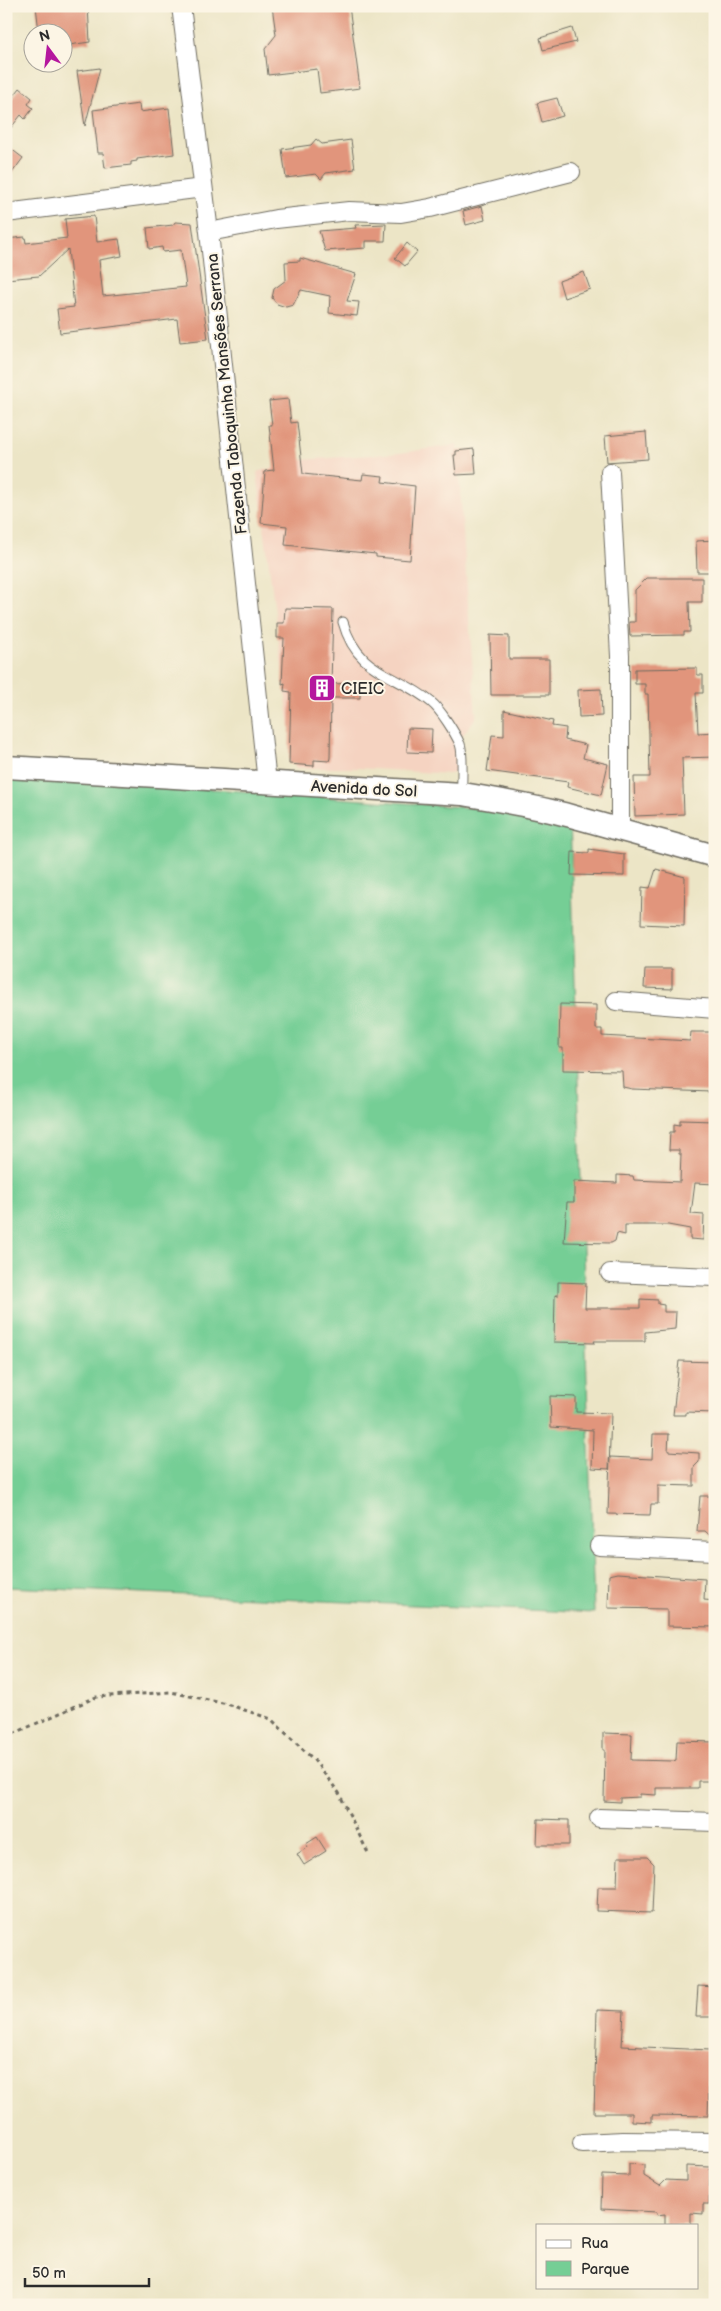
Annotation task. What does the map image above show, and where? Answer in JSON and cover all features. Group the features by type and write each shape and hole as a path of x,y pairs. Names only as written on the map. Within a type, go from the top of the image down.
{"street":[{"name":"Fazenda Taboquinha Mansões Serrana","path":"181,6 209,232 267,783"},
{"path":"209,232 276,219 349,211 401,213 430,208 571,172"},
{"path":"6,213 203,188"},
{"path":"610,472 620,656 620,831"},
{"name":"Avenida do Sol","path":"6,767 462,794 511,802 570,816 715,856"},
{"path":"616,1001 715,1009"},
{"path":"610,1273 715,1277"},
{"path":"599,1546 715,1551"},
{"path":"599,1818 715,1822"},
{"path":"582,2143 623,2141 715,2142"}],"lane":[{"path":"343,622 347,636 361,657 372,667 431,702 443,716 460,745 462,794"}],"path":[{"path":"6,1737 96,1697 171,1692 227,1704 271,1719 314,1760 339,1793 368,1853"}],"shaded area":[{"path":"457,445 476,717 460,739 457,770 450,774 359,768 295,768 257,472 302,460 400,453"}],"green space":[{"path":"6,774 570,815 594,1613 6,1587"}],"building":[{"path":"36,6 88,6 90,42 72,45 72,22 38,22"},
{"path":"272,6 349,6 360,88 320,93 317,69 268,75 265,49 276,35"},
{"path":"572,28 576,42 543,50 540,38"},
{"path":"100,68 85,126 77,71"},
{"path":"20,88 32,98 28,104 33,108 25,119 21,115 6,134 6,106"},
{"path":"557,98 563,116 542,122 537,103"},
{"path":"139,104 140,112 169,108 174,154 137,159 137,161 131,162 131,165 105,168 103,153 98,153 93,110"},
{"path":"316,139 322,144 351,140 355,169 326,173 321,179 316,174 286,178 282,149 311,145"},
{"path":"6,145 23,158 6,181"},
{"path":"482,206 485,220 466,225 463,211"},
{"path":"94,216 97,242 119,239 122,256 99,260 103,296 186,287 181,250 163,252 162,247 149,249 147,228 173,225 175,222 192,223 208,339 180,342 177,319 60,333 57,309 74,307 68,249 39,276 6,279 6,239 25,237 26,243 67,238 65,219"},
{"path":"386,224 385,241 366,241 366,248 325,251 319,231 356,228 355,225"},
{"path":"407,243 417,252 405,266 395,258"},
{"path":"300,258 356,274 347,301 359,302 357,316 329,313 330,296 301,290 293,305 286,307 277,304 272,298 274,289 286,280 285,262 300,261"},
{"path":"584,272 590,289 564,298 559,281"},
{"path":"288,399 291,423 297,422 303,474 362,480 363,474 383,476 382,482 415,486 410,560 376,557 376,554 285,545 287,526 261,523 265,471 274,470 269,425 272,425 269,401"},
{"path":"646,432 648,459 607,462 605,436"},
{"path":"474,449 476,474 456,475 454,455 456,455 456,451"},
{"path":"715,540 715,572 697,572 696,541"},
{"path":"647,578 702,578 702,602 689,602 690,632 684,632 684,635 630,636 629,622 635,622 635,590"},
{"name":"CIEIC","path":"285,608 333,609 331,684 360,683 360,698 331,698 330,758 329,761 314,760 314,766 289,764 291,692 284,691 285,683 282,684 284,638 277,638 277,623 284,623"},
{"path":"490,635 509,636 509,659 549,659 549,695 491,695"},
{"path":"697,668 697,675 703,675 703,693 696,693 698,733 715,732 715,757 682,758 684,814 635,816 634,777 650,777 648,694 645,694 645,684 635,684 635,669"},
{"path":"601,689 602,716 579,717 578,690"},
{"path":"504,710 553,721 552,726 566,728 565,740 586,745 583,758 608,764 601,795 567,787 568,782 487,771 492,735 504,736"},
{"path":"408,728 432,729 431,753 407,752"},
{"path":"589,849 624,854 624,876 571,875 572,852 589,853"},
{"path":"656,869 685,877 684,926 641,924 642,887 650,888"},
{"path":"645,969 672,969 672,989 644,988"},
{"path":"560,1004 596,1005 596,1029 602,1029 602,1036 690,1041 691,1032 715,1032 714,1088 711,1088 711,1092 632,1089 623,1087 622,1071 563,1070 563,1048 559,1048"},
{"path":"680,1120 715,1121 715,1184 695,1183 691,1214 704,1215 703,1240 690,1239 690,1229 668,1225 625,1225 625,1235 617,1233 615,1241 611,1243 564,1242 567,1202 574,1202 574,1181 617,1183 617,1175 633,1176 634,1180 680,1182 681,1154 679,1154 679,1150 669,1150 670,1132 674,1132 674,1124 680,1125"},
{"path":"558,1282 586,1283 585,1308 640,1308 640,1299 658,1300 658,1304 664,1305 664,1312 676,1312 675,1329 645,1332 645,1341 554,1342 555,1295 558,1296"},
{"path":"679,1361 715,1362 715,1413 686,1412 686,1415 673,1415"},
{"path":"550,1396 576,1397 576,1412 611,1413 609,1469 592,1468 593,1430 551,1427"},
{"path":"653,1434 669,1434 668,1451 699,1453 699,1462 694,1467 694,1486 658,1485 658,1504 651,1504 650,1515 608,1514 610,1457 652,1459"},
{"path":"700,1496 715,1496 715,1540 705,1531 697,1531"},
{"path":"618,1573 705,1579 704,1600 715,1601 715,1627 667,1626 667,1609 608,1608 609,1575"},
{"path":"603,1733 632,1734 631,1760 673,1761 676,1760 677,1741 715,1742 715,1781 698,1781 698,1788 656,1788 656,1795 640,1794 640,1797 620,1798 620,1802 604,1801 605,1750 603,1750"},
{"path":"538,1819 569,1820 569,1845 537,1845"},
{"path":"317,1837 326,1851 304,1865 297,1854 308,1847 306,1844"},
{"path":"618,1857 647,1857 654,1864 652,1913 597,1911 598,1887 617,1887"},
{"path":"698,1986 715,1987 714,2017 696,2017"},
{"path":"597,2010 624,2011 622,2046 710,2050 708,2116 652,2115 652,2122 632,2121 632,2113 594,2113"},
{"path":"629,2164 644,2165 644,2176 660,2186 666,2180 686,2181 686,2166 710,2167 709,2204 703,2204 703,2214 691,2213 691,2224 665,2224 665,2214 657,2215 657,2212 601,2209 602,2175 629,2176"}],"place":[{"name":"CIEIC","path":"322,688"}]}
